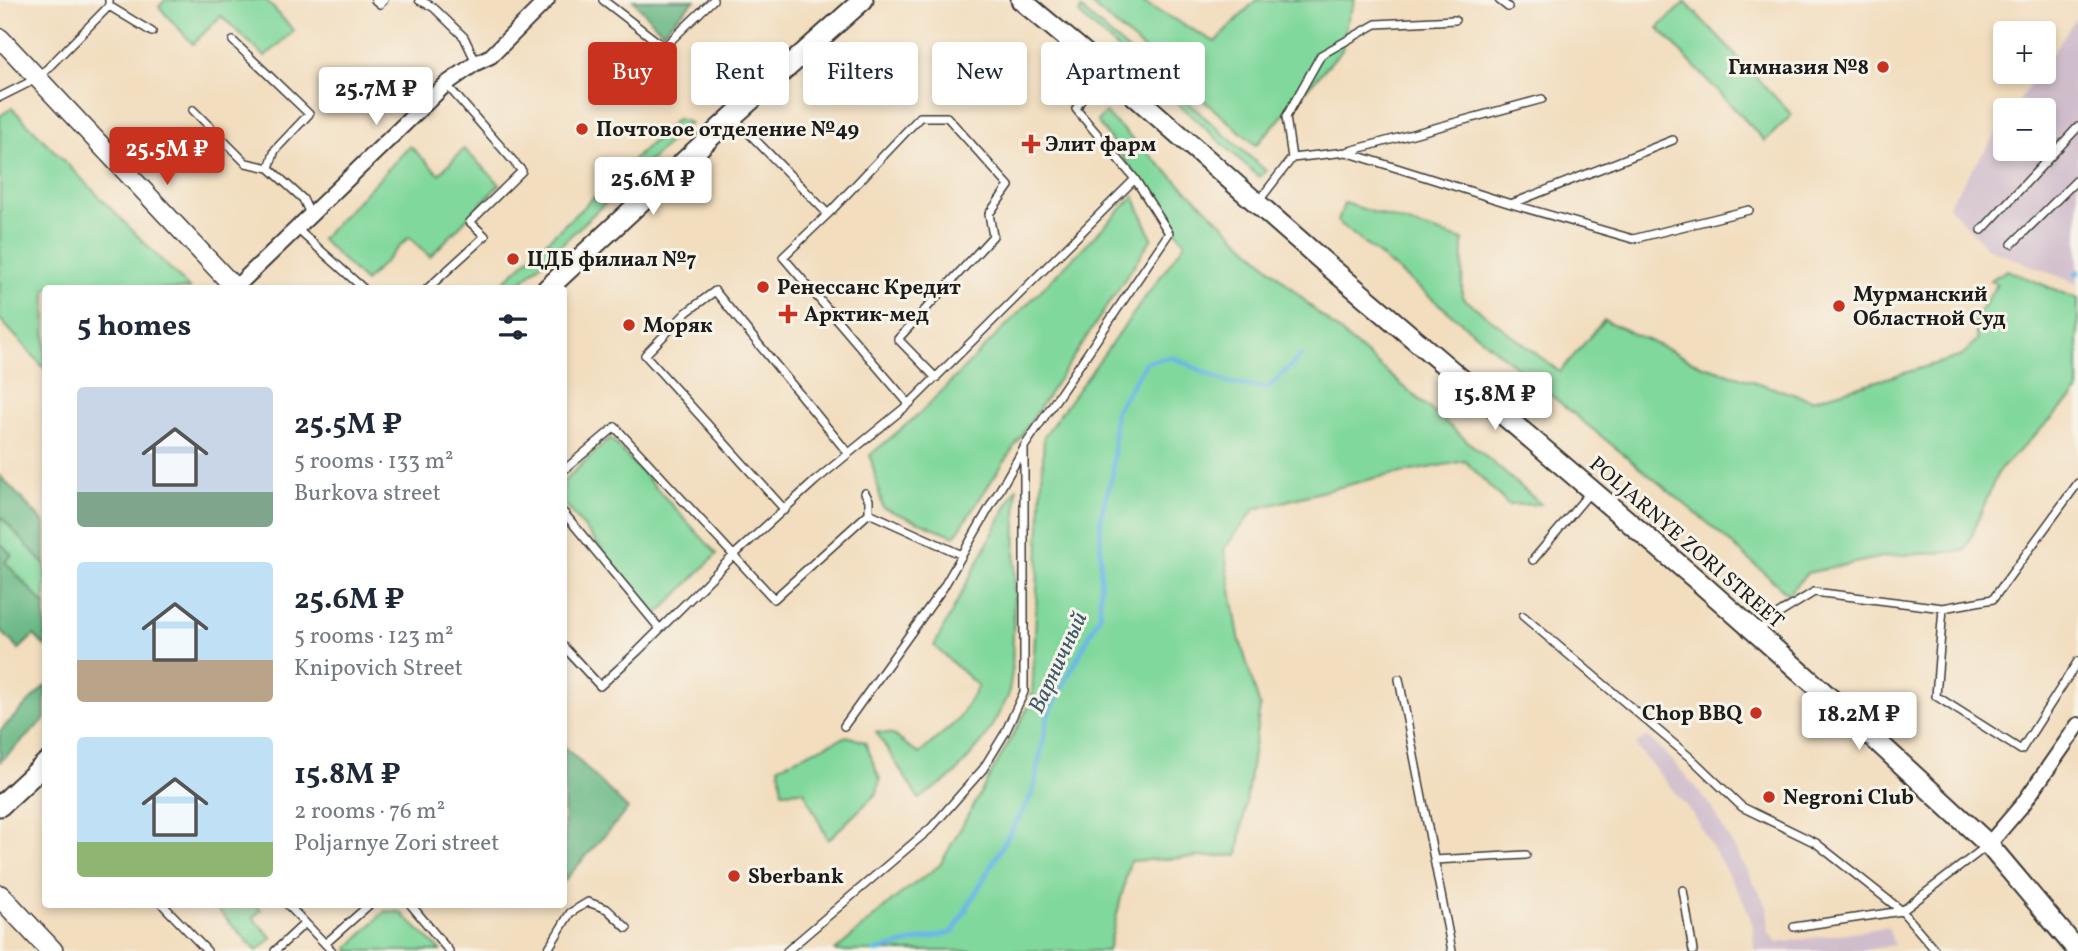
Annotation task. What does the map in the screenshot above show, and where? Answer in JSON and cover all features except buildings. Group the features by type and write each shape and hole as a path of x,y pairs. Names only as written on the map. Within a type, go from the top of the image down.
{"main road":[{"path":"551,285 733,116 863,0"},
{"name":"POLJARNYE ZORI STREET","path":"1021,0 1072,42"},
{"name":"POLJARNYE ZORI STREET","path":"1146,105 1325,263 1757,633 1989,844 2078,951"},
{"path":"0,806 42,767"},
{"path":"0,896 52,951"}],"street":[{"path":"238,285 446,84 491,56 547,0"},
{"path":"0,38 232,285"},
{"path":"1989,844 2023,804 2078,725"}],"lane":[{"path":"375,0 380,4 384,0"},
{"path":"419,0 433,7 464,37 476,63"},
{"path":"433,7 440,0"},
{"path":"603,0 663,47 713,0"},
{"path":"1499,0 1508,8"},
{"path":"0,97 38,78 109,3 152,32"},
{"path":"1292,158 1286,117 1321,55 1376,24 1454,20"},
{"path":"233,41 309,114 275,150 269,168"},
{"path":"432,285 485,236 470,222 522,171 446,84"},
{"path":"1258,202 1292,158 1346,152 1542,99"},
{"path":"844,726 943,588 1024,447 1168,233 1135,178 1076,109 1078,105"},
{"path":"194,110 246,163 269,168 303,200 310,215"},
{"path":"733,116 828,214"},
{"path":"909,404 783,257 920,117 947,117 1009,186 989,214 993,236 898,339 936,378"},
{"path":"1982,230 2078,127"},
{"path":"1511,204 1673,140"},
{"path":"1346,152 1633,239 1749,210"},
{"path":"567,650 600,686 733,556 848,453 909,404 1135,178"},
{"path":"2012,244 2078,179"},
{"path":"296,228 360,285"},
{"path":"785,510 645,355 688,312 715,291 848,453"},
{"path":"567,467 615,427 774,599 869,513 869,500 865,493"},
{"path":"787,951 931,828 984,769 1005,733 1024,692 1024,447"},
{"path":"1757,633 1772,618 1814,592 1943,608 1993,599 2078,483"},
{"path":"1533,560 1592,489"},
{"path":"869,513 962,555"},
{"path":"567,517 660,629"},
{"path":"1943,608 1936,696 2021,750 2078,661"},
{"path":"1523,616 1693,760 1742,807 1816,844 1902,911 1936,951"},
{"path":"1399,679 1452,951"},
{"path":"1794,926 1902,911 1989,844"},
{"path":"1434,860 1526,855"},
{"path":"1683,891 1693,951"},
{"path":"547,951 570,913 588,902 607,909 627,928"},
{"path":"166,908 206,951"},
{"path":"292,908 332,951"},
{"path":"325,944 366,908"},
{"path":"413,908 449,951"},
{"path":"275,951 304,923"}],"shaded area":[{"path":"2078,15 2078,284 1987,248 1948,205 1993,139 1993,161 2056,161 2056,98 2021,98 2031,84 2056,84 2056,47"},
{"path":"1647,736 1676,764 1711,807 1767,906 1769,932 1777,943 1888,927 1894,945 1860,951 1754,949 1753,926 1745,903 1692,813 1635,745"}],"green space":[{"path":"165,0 266,0 294,31 265,57 221,16 193,44 159,7"},
{"path":"633,0 695,0 662,32"},
{"path":"1086,0 1139,0 1215,42 1256,0 1355,0 1346,24 1342,50 1256,145 1205,102 1205,42 1135,42"},
{"path":"1685,2 1792,115 1765,141 1658,28"},
{"path":"1081,9 1119,42 1110,42 1079,14"},
{"path":"1179,105 1191,105 1266,171 1259,177"},
{"path":"12,108 186,285 42,285 42,366 0,319 0,116"},
{"path":"1105,113 1318,313 1541,504 1508,505 1465,461 1375,478 1255,509 1224,549 1239,637 1260,707 1238,855 1130,861 1108,951 835,951 898,896 940,865 1032,701 1044,436 1185,243 1097,121"},
{"path":"677,119 690,123 518,285 500,285"},
{"path":"410,146 439,174 464,149 500,184 430,257 409,237 365,282 321,239"},
{"path":"1134,196 1152,238 955,536 883,508 870,455 919,414"},
{"path":"1344,203 1463,240 1462,297 1560,372 1604,320 1701,365 1812,400 1962,356 1977,340 1974,321 1997,284 1990,280 2007,270 2078,299 2078,392 1998,472 1965,551 1888,556 1807,573 1788,594 1708,523 1338,222"},
{"path":"610,438 717,554 656,616 567,507 567,478"},
{"path":"0,476 42,521 42,643 34,635 19,649 0,630"},
{"path":"0,476 42,521 42,562 0,516"},
{"path":"1017,487 1012,672 1008,697 984,740 954,775 919,799 876,732 892,734 919,754 958,720 978,686 934,646"},
{"path":"0,543 12,555 5,562 42,602 42,643 34,635 19,649 0,630"},
{"path":"42,689 42,722 0,762 0,731"},
{"path":"847,736 865,742 880,779 877,793 828,840 804,791 782,792 779,766"},
{"path":"567,749 628,809 567,878"},
{"path":"216,908 261,910 253,918 272,938 257,951"},
{"path":"385,911 400,912 441,951 348,951"}],"waterway":[{"name":"Варничный","path":"875,951 953,932 1033,793 1048,715 1100,615 1101,515 1113,473 1115,412 1146,362 1172,357 1228,383 1268,388 1301,356"}],"place":[{"name":"Гимназия №8","path":"1883,67"},
{"name":"Почтовое отделение №49","path":"582,129"},
{"name":"Элит фарм","path":"1031,144"},
{"name":"ЦДБ филиал №7","path":"513,259"},
{"name":"Ренессанс Кредит","path":"763,287"},
{"name":"Мурманский Областной Суд","path":"1839,306"},
{"name":"Арктик-мед","path":"788,314"},
{"name":"Моряк","path":"629,325"},
{"name":"Chop BBQ","path":"1756,713"},
{"name":"Negroni Club","path":"1769,797"},
{"name":"Sberbank","path":"734,876"}]}
